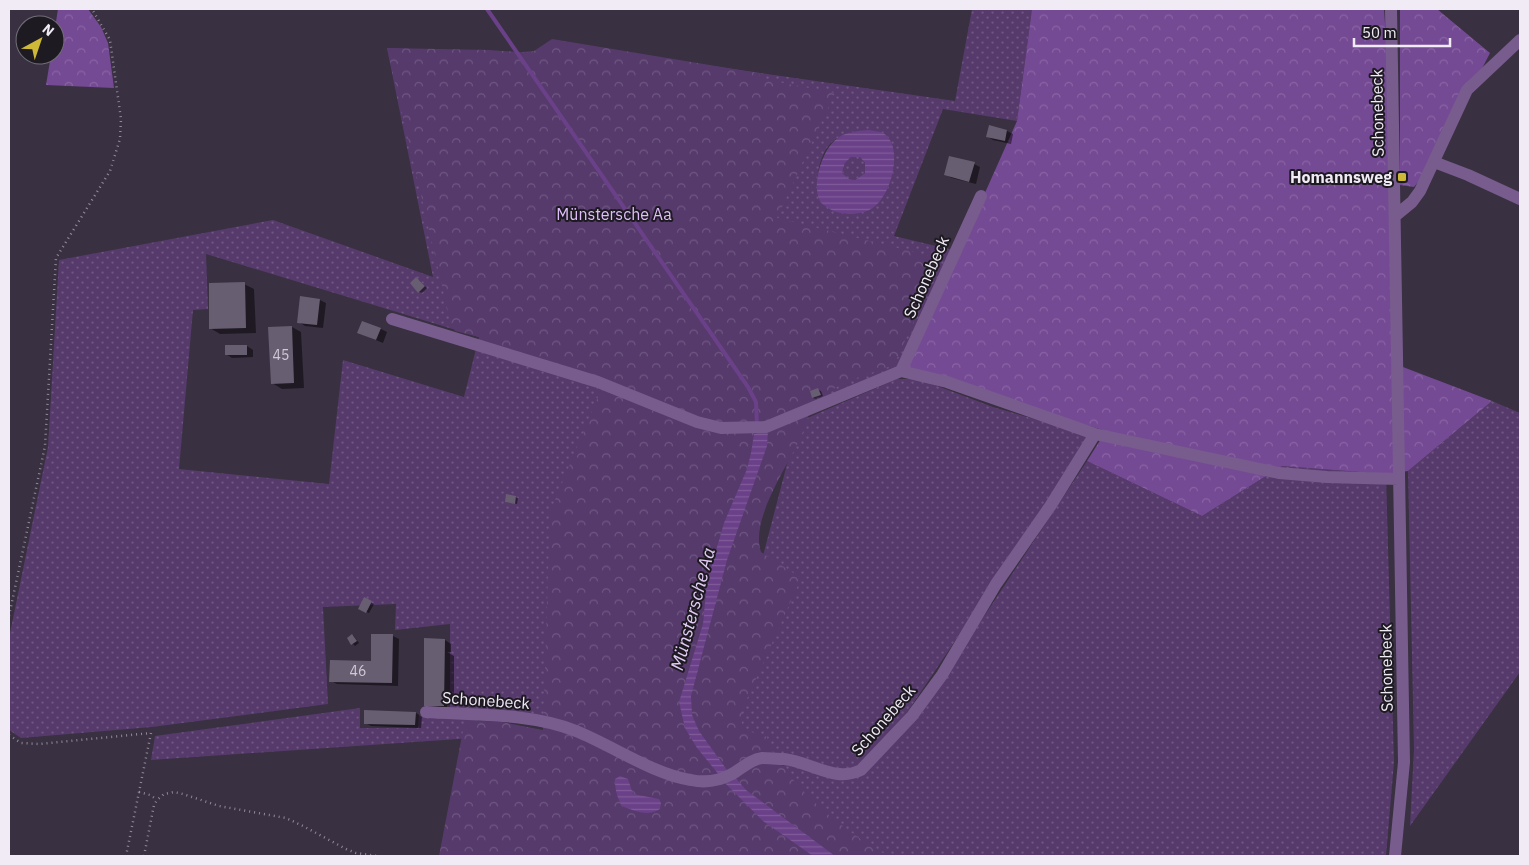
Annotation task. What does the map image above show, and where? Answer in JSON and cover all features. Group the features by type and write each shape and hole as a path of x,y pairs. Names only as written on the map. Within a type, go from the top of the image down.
{"street":[{"name":"Schonebeck","path":"1391,9 1404,762 1396,856"},
{"path":"1395,216 1412,202 1420,191 1466,90 1520,40"},
{"path":"1434,162 1520,199"},
{"name":"Schonebeck","path":"901,371 981,196"},
{"path":"392,319 598,382 698,422 721,428 766,426 901,371 947,382 1095,434 1278,473 1327,478 1399,479"},
{"name":"Schonebeck","path":"426,712 538,720 575,731 668,774 698,781 706,782 730,775 760,758 787,760 837,775 852,775 861,770 912,716 942,675 996,584 1051,505 1095,434"}],"path":[{"path":"9,616 45,446 56,258 110,171 120,139 121,119 110,40 92,9"},
{"path":"9,735 21,743 39,744 151,733 126,856"},
{"path":"139,792 150,795 157,800"},
{"path":"144,856 154,805 164,794 174,792 219,806 286,818 346,849 356,853 377,856"}],"green space":[{"path":"58,9 88,9 101,27 108,43 114,88 46,85 49,65 65,65 65,15 57,15"},
{"path":"972,9 1032,9 1017,121 943,109 894,236 953,250 903,365 765,424 522,52 581,47 955,101","holes":["852,132 889,139 894,153 894,164 887,189 820,201 817,187 818,171 823,155 833,141"]},
{"path":"1032,9 1384,9 1387,54 1395,364 1492,401 1408,471 1386,474 1282,466 1202,516 1087,461 1106,431 906,370 1017,121"},
{"path":"1400,9 1437,9 1490,53 1434,162 1414,187 1400,185"},
{"name":"Münstersche Aa","path":"552,39 758,73 763,79 835,93 777,218 942,259 894,365 848,381 809,402 806,425 774,488 761,522 759,538 761,552 800,579 742,710 742,729 767,737 769,745 783,767 818,805 859,838 888,856 439,856 465,720 502,722 543,730 550,512 605,380 478,341 479,337 455,331 449,316 387,48 489,50 531,53"},
{"path":"387,48 514,54 577,367 206,254 208,309 193,310 179,469 329,484 343,360 464,397 476,349 574,379 663,413 684,729 450,711 450,624 395,630 396,604 323,607 328,704 152,727 21,738 9,730 9,638 48,447 59,260 273,220 433,277"},
{"path":"851,157 860,157 865,163 865,173 855,180 848,179 842,173 845,163"},
{"path":"897,379 919,379 993,407 1093,436 908,711 860,768 851,771 759,754 692,696 758,575 798,422"},
{"path":"1492,401 1520,413 1520,672 1410,826 1414,749 1408,471"},
{"path":"1087,461 1202,516 1282,466 1386,474 1394,762 1386,856 843,856 747,769 786,765 852,779 916,719"},
{"path":"360,708 360,728 418,728 419,715 450,719 478,719 473,738 151,760 155,736"}],"shaded area":[{"path":"868,130 883,133 890,139 893,148 893,170 886,192 874,207 861,213 842,213 829,209 820,202 817,192 820,165 828,149 839,137 849,133","holes":["851,157 860,157 865,163 865,173 855,180 849,179 842,173 845,163"]},
{"path":"768,431 767,446 727,560 691,696 692,715 699,731 727,770 720,776 697,748 685,728 679,702 703,624 707,581 724,523 747,469 754,434"},
{"path":"620,776 628,779 633,794 659,799 661,803 660,809 646,813 622,806 615,783 615,779"},
{"path":"734,776 746,790 835,856 813,856 763,821 725,783"}],"building":[{"path":"989,125 1007,130 1005,141 986,137"},
{"path":"949,156 975,162 969,182 944,175"},
{"path":"416,277 425,286 418,293 410,283"},
{"path":"245,282 246,328 209,329 209,283"},
{"path":"300,296 320,299 317,325 297,323"},
{"path":"362,321 381,328 376,340 357,333"},
{"path":"292,326 294,383 271,384 268,327"},
{"path":"225,345 247,345 247,355 225,355"},
{"path":"818,388 821,395 812,398 810,391"},
{"path":"506,494 516,496 515,504 505,502"},
{"path":"364,597 372,601 366,613 358,609"},
{"path":"352,634 357,641 351,645 347,638"},
{"path":"371,634 393,634 392,683 329,682 330,660 371,661"},
{"path":"424,638 445,639 444,706 424,706"},
{"path":"364,710 416,712 415,725 364,724"}],"waterway":[{"name":"Münstersche Aa","path":"487,9 748,387 756,402 757,426"}],"place":[{"name":"Homannsweg","path":"1402,177"}]}
